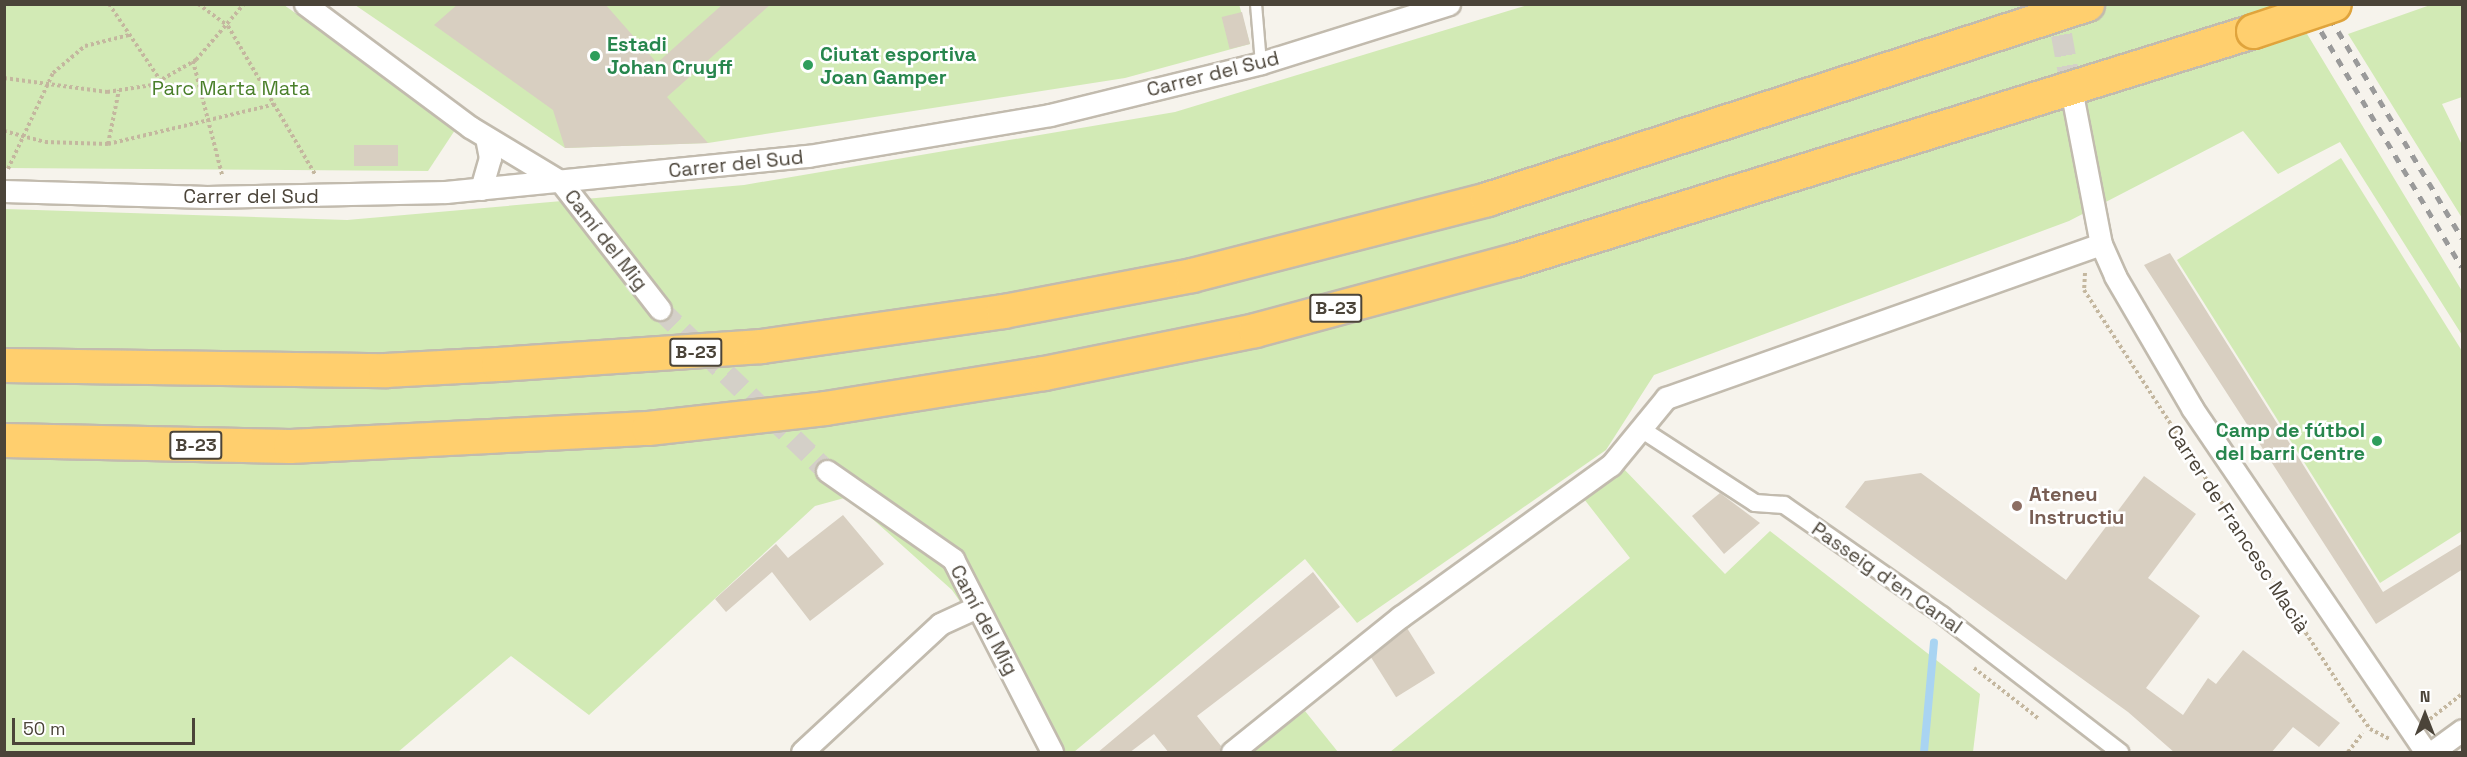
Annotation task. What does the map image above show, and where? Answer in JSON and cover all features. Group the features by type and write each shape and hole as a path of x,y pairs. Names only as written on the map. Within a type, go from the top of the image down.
{"highway":[{"name":"B-23","path":"4,365 386,370 510,364 772,344 1004,311 1192,275 1487,199 2087,4"},
{"name":"B-23","path":"4,440 290,446 648,428 825,408 1044,373 1255,330 1515,260 2334,4"}],"street":[{"name":"Camí del Mig","path":"305,4 486,138 561,182 660,309"},
{"name":"Carrer del Sud","path":"5,191 318,196 481,189 820,154 1050,115 1261,63 1449,4"},
{"name":"Carrer de Francesc Macià","path":"2073,99 2101,244 2192,408 2417,727 2426,753"},
{"path":"481,189 490,158 486,138"},
{"path":"1232,753 1400,617 1611,465 1666,398 2101,244"},
{"name":"Passeig d'en Canal","path":"1641,429 1755,503 1784,505 1942,615 2120,753"},
{"name":"Camí del Mig","path":"828,471 952,558 1052,753"},
{"path":"802,753 940,624 977,607"},
{"path":"2432,753 2463,730"}],"lane":[{"path":"1257,4 1261,63"}],"path":[{"path":"109,4 160,80"},
{"path":"198,4 228,26 315,171 318,196"},
{"path":"4,78 46,87 119,90 160,80 193,61 228,26 244,4"},
{"path":"5,191 8,168 53,73 85,46 129,35"},
{"path":"193,61 210,121 224,196"},
{"path":"108,144 119,90"},
{"path":"4,131 23,136 108,144 276,104"},
{"name":"Carrer de Francesc Macià","path":"2084,290 2349,700 2384,740 2417,727"},
{"path":"1970,665 2044,722"},
{"path":"2417,727 2463,694"},
{"path":"2348,753 2363,733"}],"green space":[{"name":"Ciutat esportiva Joan Gamper","path":"1239,4 1250,44 1125,78 708,143 565,148 355,5"},
{"path":"2289,4 2462,291 2462,335 2340,142 2278,174 2243,131 2069,221 1654,375 1606,450 1357,623 1305,559 1074,752 1038,752 975,623 952,590 848,497 815,506 589,715 511,656 398,752 5,752 5,209 347,220 744,185 1175,112 1528,5"},
{"path":"2433,4 2462,5 2462,97 2442,104 2462,145 2462,218 2348,34"},
{"name":"Parc Marta Mata","path":"4,5 284,5 457,127 428,171 5,168"},
{"name":"Camp de fútbol del barri Centre","path":"2341,158 2462,351 2462,531 2380,583 2177,260"},
{"path":"1621,466 1725,574 1770,531 1980,694 1973,752 1390,752 1630,558 1584,499"},
{"path":"1305,711 1338,752 1249,752"}],"building":[{"name":"Estadi Johan Cruyff","path":"458,4 605,4 657,63 723,4 771,4 667,97 708,143 565,148 553,110 434,25"},
{"path":"1242,12 1250,44 1230,49 1222,17"},
{"path":"354,145 398,145 398,166 354,166"},
{"path":"2170,253 2383,592 2463,543 2463,569 2376,624 2144,265"},
{"path":"1921,473 2066,580 2144,476 2196,514 2148,578 2200,616 2146,688 2183,715 2208,678 2216,684 2243,650 2340,723 2319,747 2293,727 2271,753 2175,753 2128,712 1845,507 1865,481"},
{"path":"1720,493 1760,523 1724,554 1692,516"},
{"path":"843,515 884,564 810,621 772,572 726,612 715,599 776,544 788,558"},
{"path":"1313,572 1340,607 1197,716 1221,746 1219,753 1169,753 1154,734 1129,753 1097,753"},
{"path":"1407,628 1435,673 1396,697 1368,652"}],"waterway":[{"path":"1924,752 1934,642"}],"tunnel":[{"path":"2056,4 2073,98"},
{"path":"660,309 827,471"}],"railway":[{"path":"2305,4 2462,267"},
{"path":"2322,4 2462,238"}],"place":[{"name":"Estadi Johan Cruyff","path":"595,56"},
{"name":"Ciutat esportiva Joan Gamper","path":"808,65"},
{"name":"Camp de fútbol del barri Centre","path":"2377,441"},
{"name":"Ateneu Instructiu","path":"2017,506"}]}
